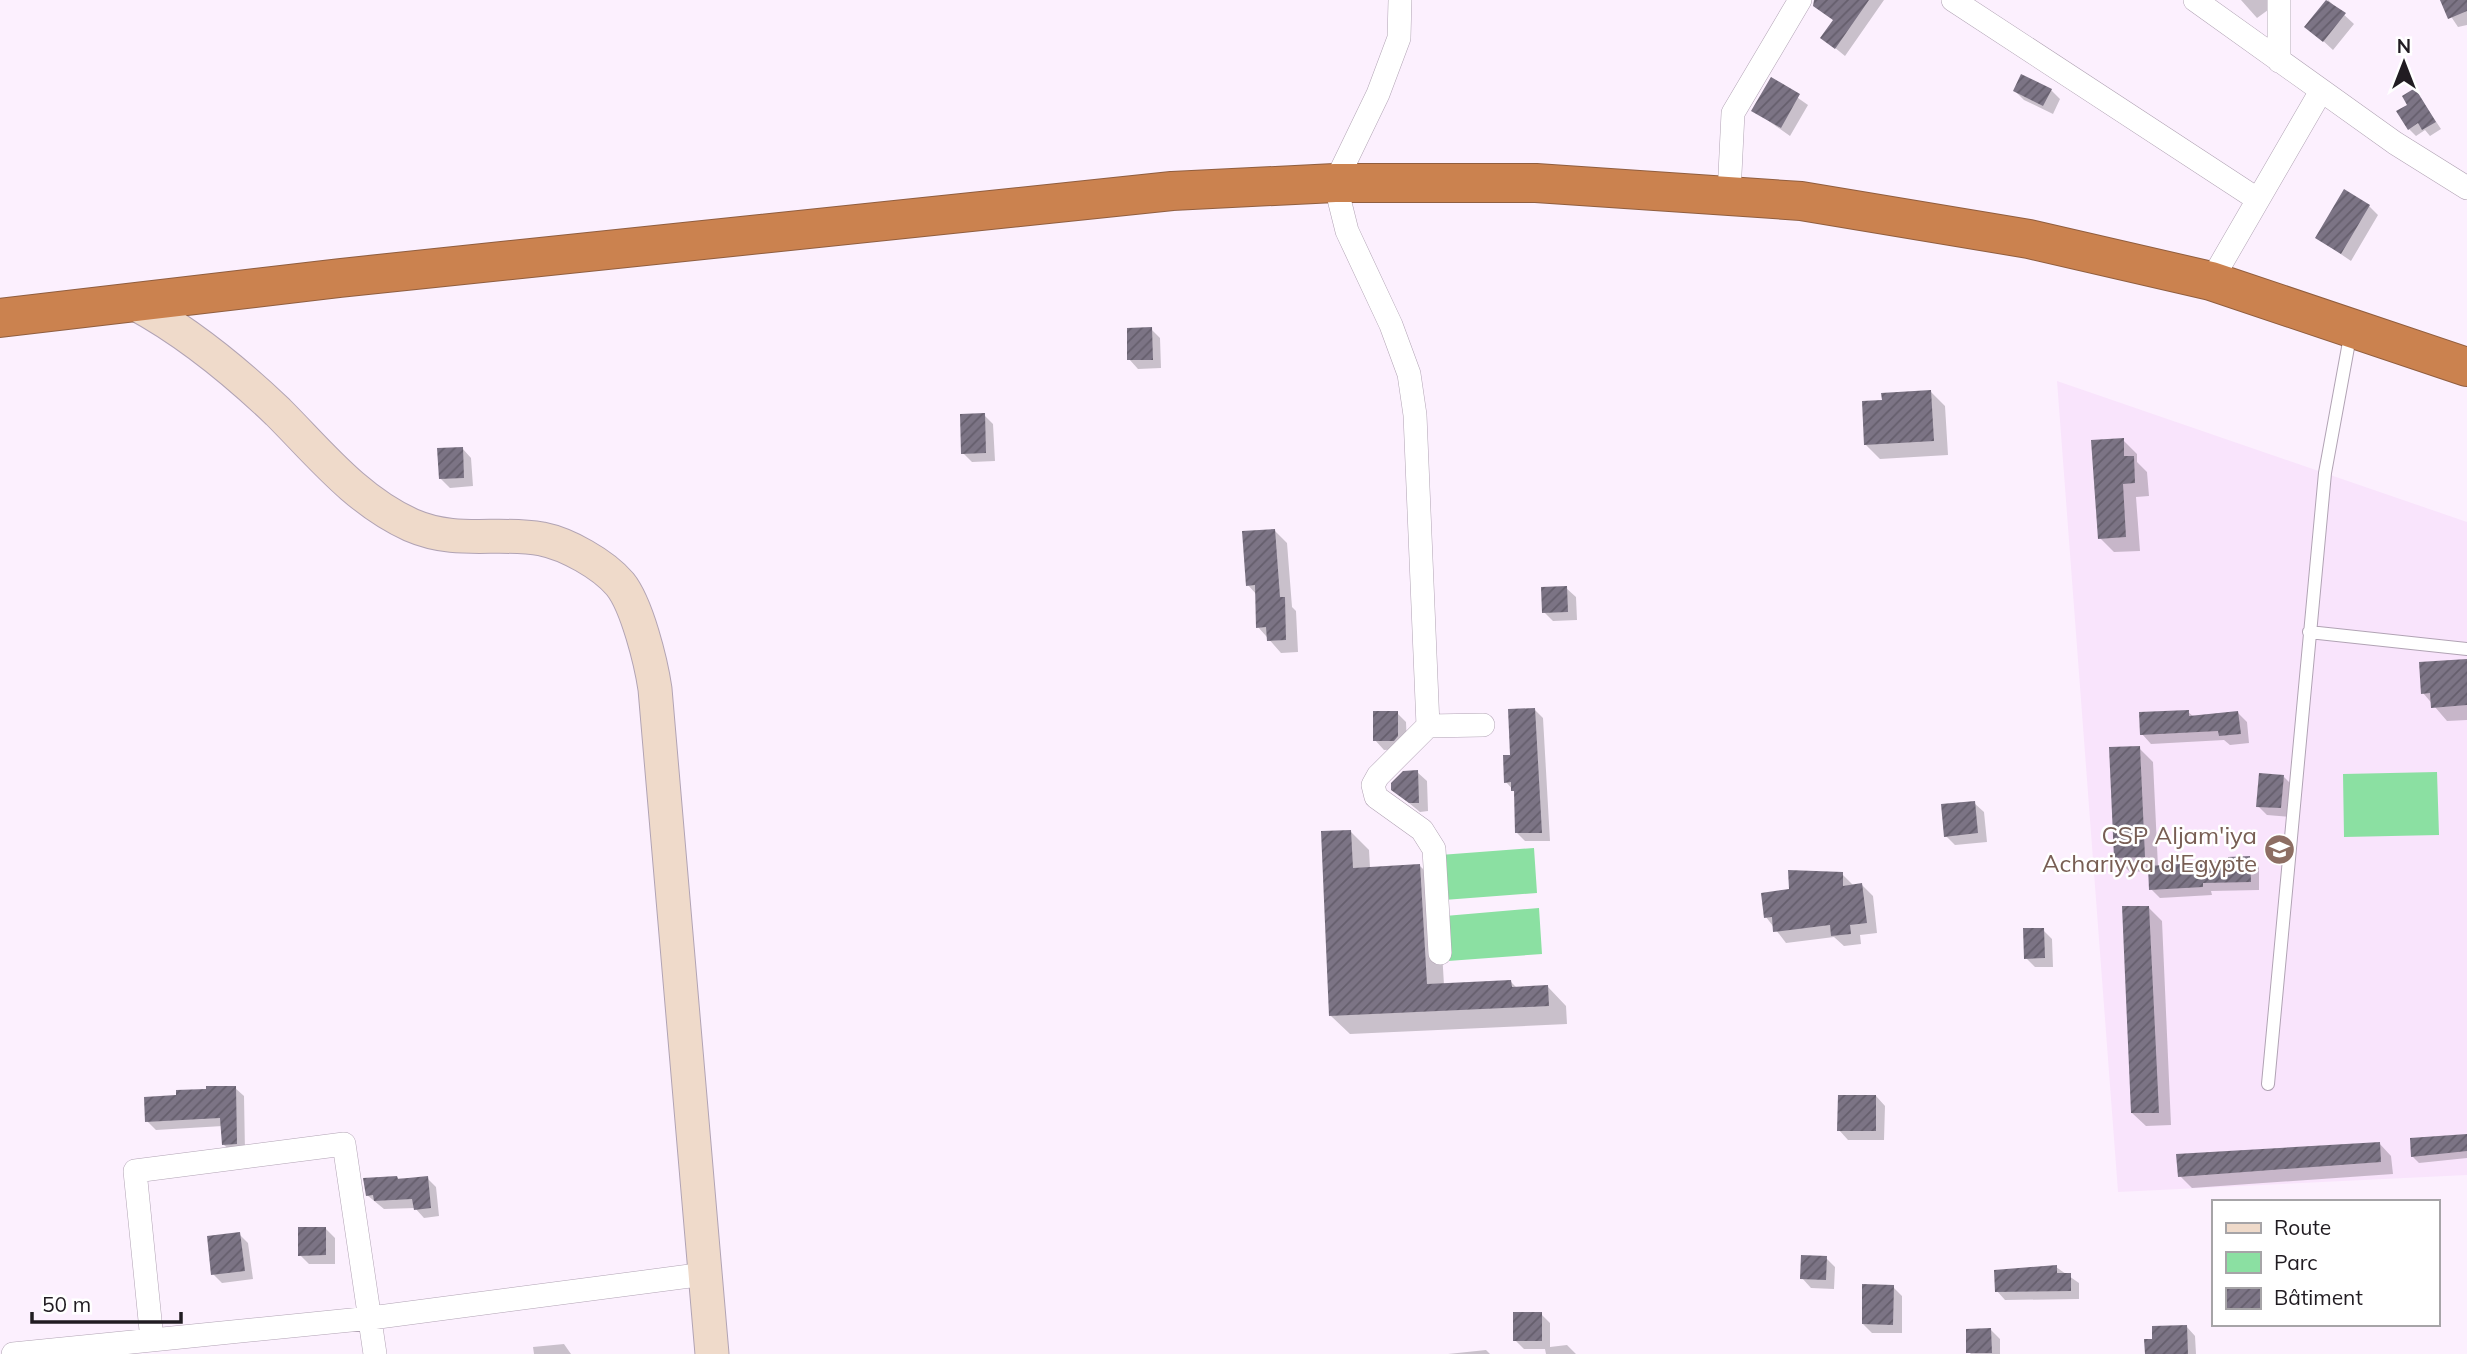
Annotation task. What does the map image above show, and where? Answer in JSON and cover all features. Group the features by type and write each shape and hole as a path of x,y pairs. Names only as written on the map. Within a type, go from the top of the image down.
{"highway":[{"path":"0,318 340,278 996,207 1172,191 1335,183 1535,183 1729,194 1801,201 1929,220 2029,239 2211,281 2467,367"}],"street":[{"path":"1401,0 1399,38 1378,94 1335,183 1348,231 1391,325 1409,374 1415,415 1429,726"},
{"path":"1729,194 1733,113 1800,0"},
{"path":"1953,0 2257,199"},
{"path":"2195,0 2321,91 2467,188"},
{"path":"2278,0 2278,61"},
{"path":"2211,281 2321,91"},
{"path":"134,303 174,324 207,350 276,411 354,489 382,509 412,525 442,535 464,538 544,539 592,561 621,584 651,659 655,689 712,1354"},
{"path":"1440,953 1434,849 1422,830 1376,797 1374,785 1378,776 1429,726 1483,725"},
{"path":"152,1340 135,1171 344,1144 375,1354"},
{"path":"13,1354 371,1318 705,1274"}],"lane":[{"path":"2268,1084 2325,473 2351,327"},
{"path":"2309,632 2467,649"}],"shaded area":[{"name":"CSP Aljam'iya Achariyya d'Egypte","path":"2057,381 2467,522 2467,1175 2118,1192"}],"green space":[{"path":"2437,772 2439,835 2344,837 2343,774"},
{"path":"1534,848 1537,893 1444,900 1440,855"},
{"path":"1539,908 1542,954 1448,961 1445,916"}],"building":[{"path":"1814,0 1869,0 1835,49 1820,38 1833,20 1813,6"},
{"path":"2326,0 2346,13 2323,42 2304,27"},
{"path":"2440,0 2467,0 2467,11 2448,19"},
{"path":"2021,74 2052,89 2043,106 2013,91"},
{"path":"1771,77 1800,94 1781,128 1751,111"},
{"path":"2415,88 2436,122 2422,130 2418,123 2408,130 2396,111 2407,105 2402,96"},
{"path":"2344,189 2370,205 2341,254 2315,238"},
{"path":"1152,327 1153,360 1127,360 1127,328"},
{"path":"1931,390 1934,441 1864,445 1862,401 1882,400 1881,393"},
{"path":"985,413 986,453 961,454 960,414"},
{"path":"2124,438 2124,456 2134,456 2135,483 2123,484 2126,537 2098,539 2091,440"},
{"path":"463,447 464,478 439,479 437,448"},
{"path":"1275,529 1280,597 1285,597 1286,640 1267,641 1266,627 1256,628 1255,585 1246,586 1242,531"},
{"path":"1567,586 1568,612 1542,613 1541,587"},
{"path":"2467,659 2467,705 2431,708 2430,693 2421,694 2419,662"},
{"path":"1535,708 1542,833 1515,833 1514,791 1511,791 1511,782 1504,783 1503,755 1510,755 1508,709"},
{"path":"2189,710 2189,716 2238,711 2241,734 2219,736 2218,731 2140,735 2139,712"},
{"path":"1373,711 1398,711 1398,736 1394,741 1373,741"},
{"path":"2140,746 2145,857 2114,858 2109,747"},
{"path":"1418,770 1419,803 1409,803 1391,790 1391,783 1403,771"},
{"path":"2259,773 2284,775 2281,808 2256,807"},
{"path":"1975,801 1978,833 1944,837 1941,804"},
{"path":"1351,830 1353,868 1420,864 1427,984 1511,980 1512,987 1548,985 1549,1006 1329,1016 1321,831"},
{"path":"2250,856 2251,882 2203,883 2203,887 2149,890 2148,866 2228,861 2228,857"},
{"path":"1788,870 1843,872 1843,886 1862,883 1867,923 1850,925 1851,934 1831,936 1830,925 1773,932 1772,917 1764,918 1761,893 1789,889"},
{"path":"2122,906 2149,906 2159,1113 2131,1113"},
{"path":"2023,928 2044,928 2045,958 2024,959"},
{"path":"206,1086 236,1086 237,1144 222,1145 220,1118 145,1122 144,1097 176,1095 176,1090 206,1089"},
{"path":"1838,1095 1876,1095 1876,1131 1837,1131"},
{"path":"2467,1134 2467,1151 2411,1157 2410,1138"},
{"path":"2380,1142 2381,1162 2178,1177 2176,1154"},
{"path":"397,1176 398,1179 428,1176 431,1208 414,1210 412,1199 374,1201 373,1195 366,1196 363,1178"},
{"path":"298,1227 326,1227 326,1255 298,1256"},
{"path":"240,1232 245,1271 211,1275 207,1236"},
{"path":"1801,1255 1827,1256 1826,1280 1800,1279"},
{"path":"2057,1265 2057,1273 2071,1273 2071,1291 1995,1292 1994,1270"},
{"path":"1862,1284 1894,1285 1893,1325 1862,1324"},
{"path":"1513,1312 1542,1312 1542,1341 1513,1341"},
{"path":"2187,1325 2188,1354 2145,1354 2144,1339 2152,1339 2152,1326"},
{"path":"1991,1328 1992,1353 1966,1353 1966,1329"}],"place":[{"name":"CSP Aljam'iya Achariyya d'Egypte","path":"2280,849"}]}
